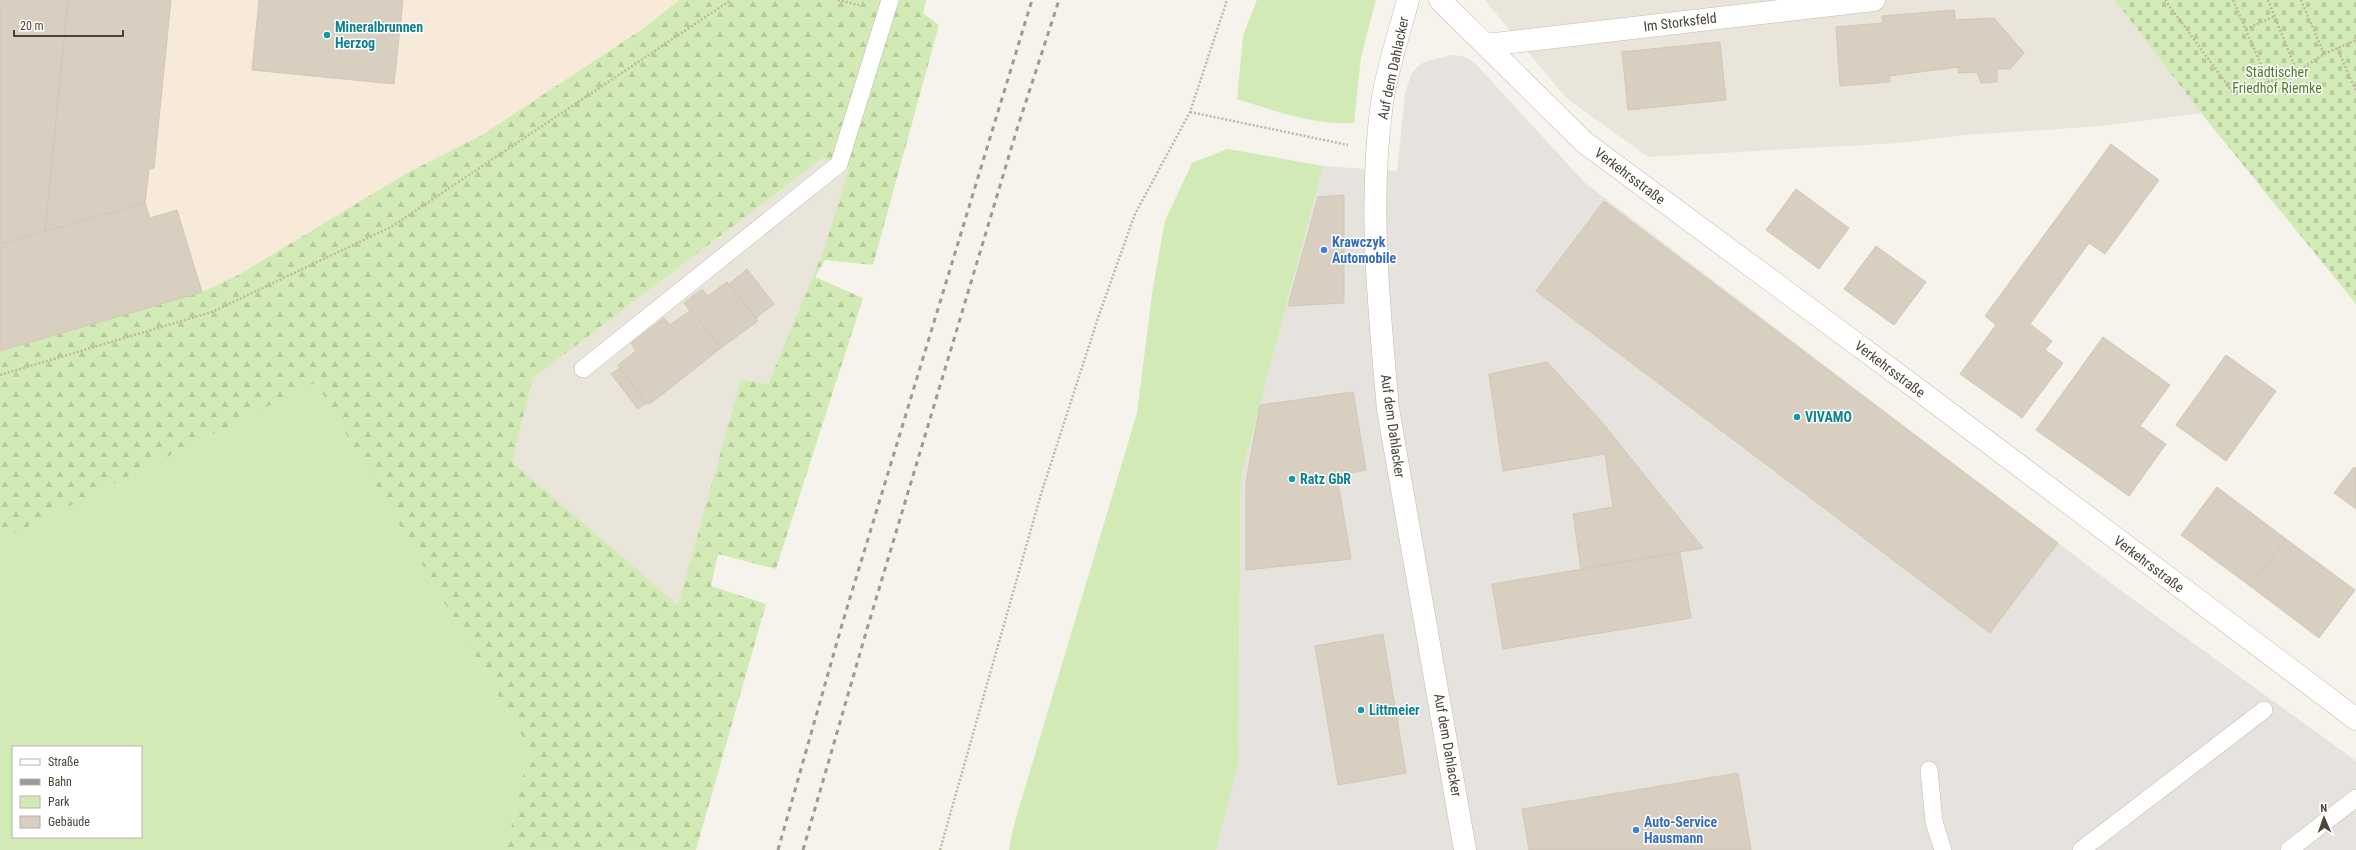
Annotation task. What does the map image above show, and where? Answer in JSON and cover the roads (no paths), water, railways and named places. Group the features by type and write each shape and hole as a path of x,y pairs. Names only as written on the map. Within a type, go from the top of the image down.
{"street":[{"name":"Auf dem Dahlacker","path":"1408,0 1382,102 1378,151 1376,243 1388,409 1465,850"},
{"name":"Verkehrsstraße","path":"1440,0 1584,142 1920,391 2356,719"},
{"name":"Im Storksfeld","path":"1486,45 1874,0"}],"lane":[{"path":"583,369 839,164 890,0"},
{"path":"2082,850 2264,710"},
{"path":"1930,770 1934,822 1943,850"},
{"path":"2289,850 2356,798"}],"railway":[{"path":"778,850 843,621 1032,0"},
{"path":"803,850 867,629 1017,129 1059,0"}],"place":[{"name":"Mineralbrunnen Herzog","path":"327,35"},
{"name":"Krawczyk Automobile","path":"1324,250"},
{"name":"VIVAMO","path":"1797,417"},
{"name":"Ratz GbR","path":"1292,479"},
{"name":"Littmeier","path":"1361,710"},
{"name":"Auto-Service Hausmann","path":"1636,830"}],"park label":[{"name":"Städtischer Friedhof Riemke","path":"2277,80"}]}
